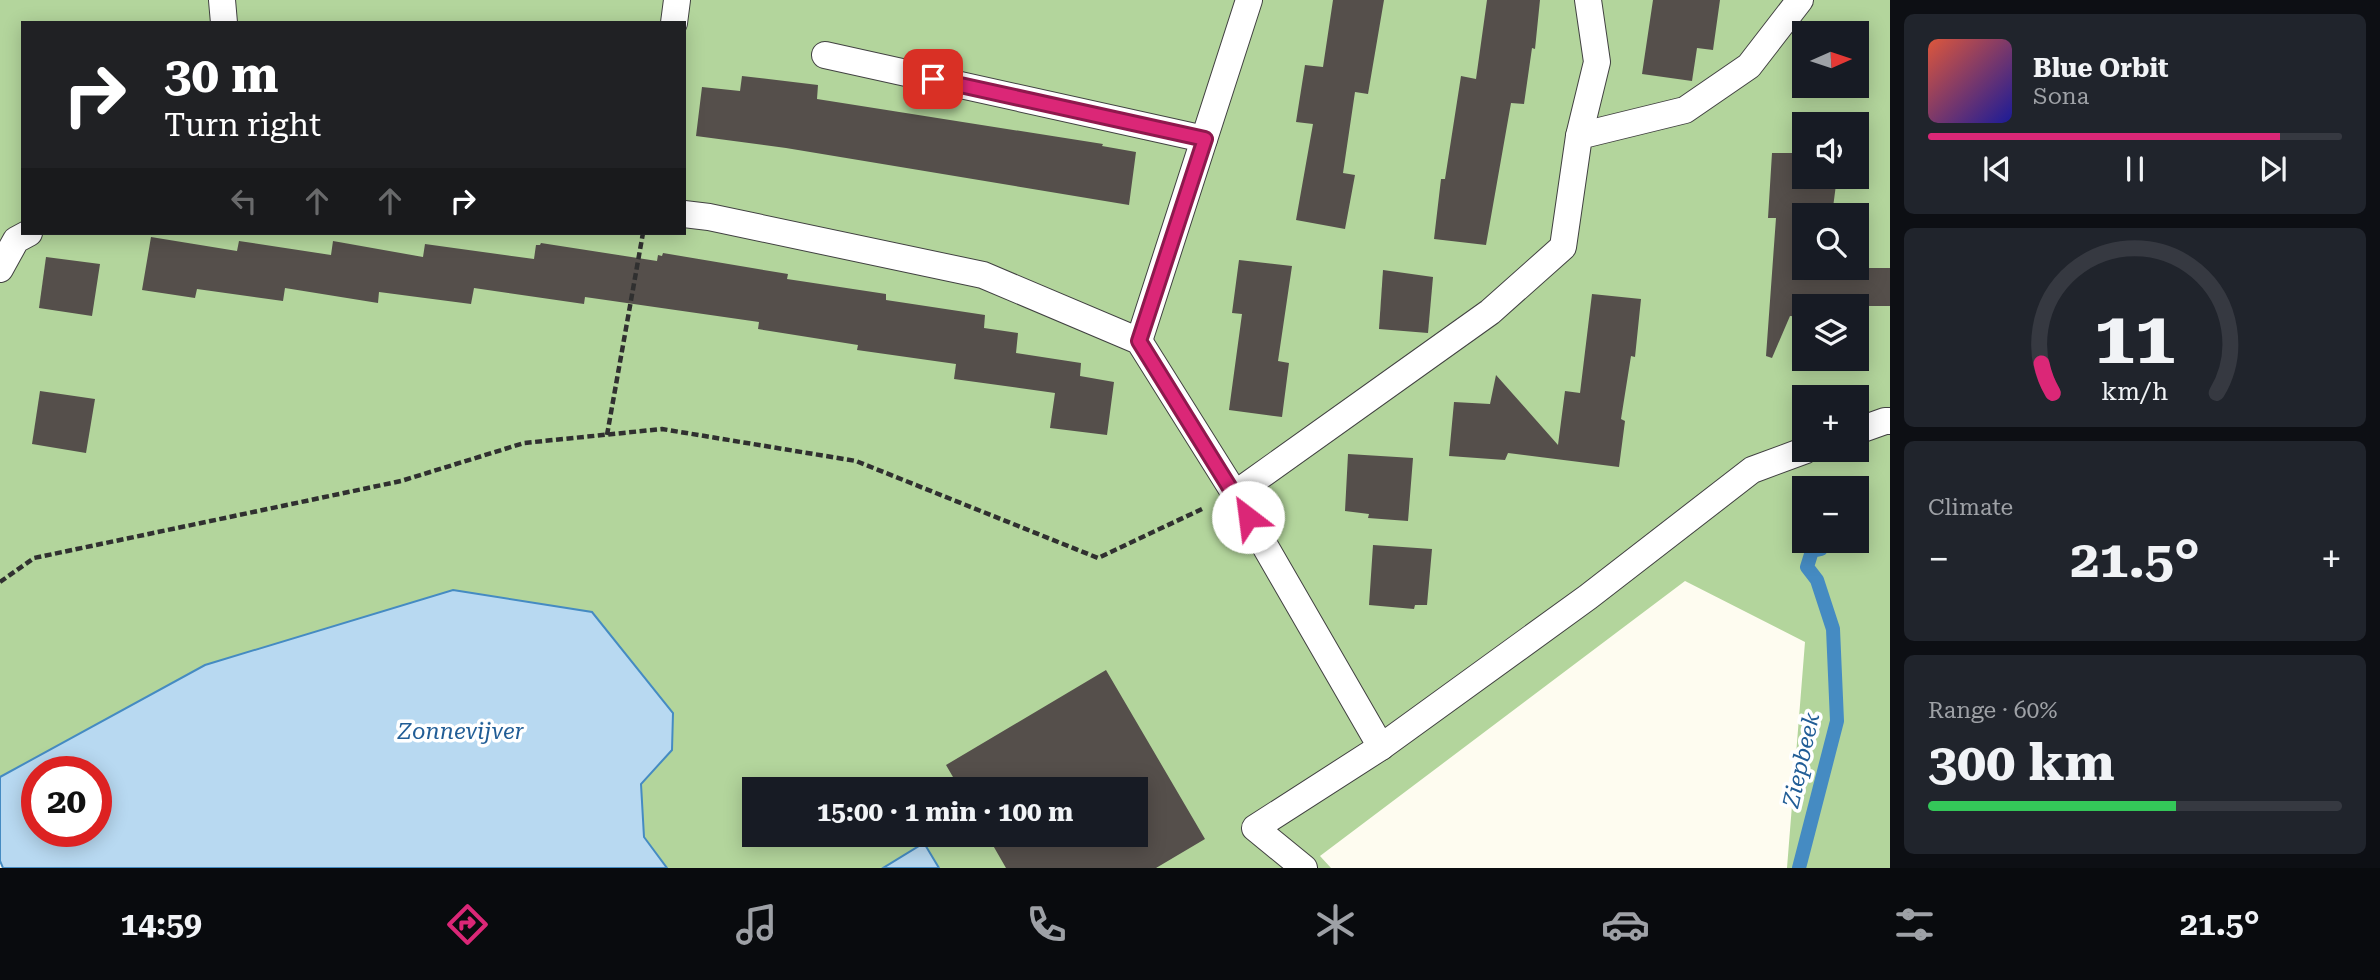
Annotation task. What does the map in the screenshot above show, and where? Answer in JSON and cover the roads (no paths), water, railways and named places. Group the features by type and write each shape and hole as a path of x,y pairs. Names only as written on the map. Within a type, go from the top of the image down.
{"lane":[{"path":"222,0 224,21"},
{"path":"674,21 677,0"},
{"path":"1139,341 1249,0"},
{"path":"1235,494 1490,312 1563,247 1579,136 1597,62 1588,0"},
{"path":"1579,136 1685,110 1749,66 1800,0"},
{"path":"825,55 1205,139"},
{"path":"686,215 709,217 983,275 1139,341 1235,494 1381,747"},
{"path":"0,270 16,240 25,235"},
{"path":"1869,427 1890,421"},
{"path":"1304,868 1255,828 1381,747 1588,597 1752,470 1792,455"}],"water":[{"name":"Zonnevijver","path":"453,590 592,612 673,713 672,750 641,784 644,837 667,868 3,868 0,861 0,777 21,766 21,847 112,847 112,756 38,756 205,665"},
{"path":"917,847 926,847 939,868 883,868"}],"waterway":[{"name":"Ziepbeek","path":"1799,868 1837,721 1833,629 1817,580 1807,567 1811,553"}]}
